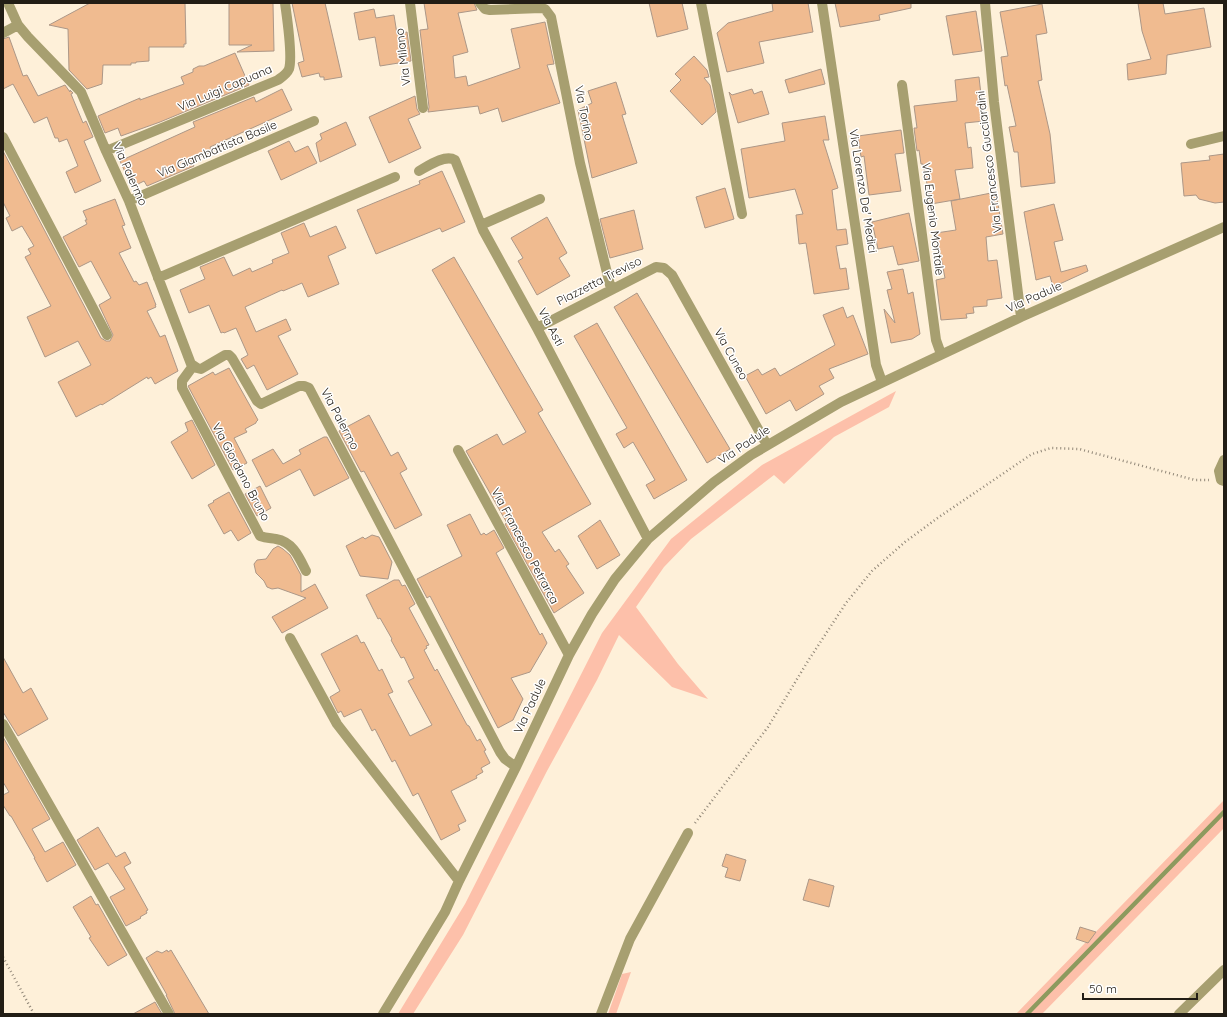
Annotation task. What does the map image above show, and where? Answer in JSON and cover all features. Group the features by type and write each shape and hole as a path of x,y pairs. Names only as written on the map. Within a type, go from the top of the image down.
{"street":[{"name":"Via Palermo","path":"8,3 18,25 81,92 106,152 129,201 193,366 201,369 229,354 258,401 262,404 299,386 309,388 500,752 516,767"},
{"name":"Via Luigi Capuana","path":"106,152 282,78 288,69 290,59 285,3"},
{"name":"Via Milano","path":"410,3 423,108"},
{"name":"Via Torino","path":"480,3 485,9 490,10 541,8 545,9 551,17 580,163 611,289"},
{"path":"701,3 742,214"},
{"name":"Via Lorenzo De' Medici","path":"822,3 876,365 882,382"},
{"name":"Via Francesco Gucciardini","path":"985,3 994,102 1021,317"},
{"path":"3,33 18,25"},
{"name":"Via Eugenio Montale","path":"902,85 936,340 941,354"},
{"name":"Via Giambattista Basile","path":"129,201 314,121"},
{"path":"1191,144 1224,136"},
{"path":"3,137 107,335"},
{"name":"Via Asti","path":"419,171 444,159 451,158 455,160 481,224 648,539"},
{"path":"158,278 395,177"},
{"path":"481,224 540,199"},
{"name":"Via Padule","path":"383,1014 445,912 458,881 516,767 568,655 615,579 648,539 714,482 766,445 841,402 1021,317 1224,227"},
{"name":"Piazzetta Treviso","path":"537,328 656,266 664,268 672,275"},
{"name":"Via Cuneo","path":"672,275 766,445"},
{"name":"Via Giordano Bruno","path":"193,366 182,381 182,388 260,536 267,539 276,539 292,547 298,554 306,571"},
{"name":"Via Francesco Petrarca","path":"458,450 568,655"},
{"path":"1223,480 1219,471 1224,460"},
{"path":"290,638 337,724 458,881"},
{"path":"3,724 169,1014"},
{"path":"600,1014 630,939 688,833"},
{"path":"1179,1014 1224,970"}],"path":[{"path":"688,833 768,727 808,661 846,603 872,571 928,525 1006,471 1032,454 1051,448 1080,449 1195,480 1223,480"},
{"path":"3,957 34,1014"}],"shaded area":[{"path":"896,391 889,407 834,437 784,484 774,475 691,539 664,567 636,607 678,664 708,699 672,687 619,635 597,680 547,771 463,935 413,1014 398,1014 465,904 602,633 671,539 762,465"},
{"path":"1224,800 1224,828 1042,1014 1016,1014"},
{"path":"631,972 616,1014 608,1014 622,974"}],"building":[{"path":"90,3 185,3 186,44 184,44 184,47 149,47 149,61 131,63 131,65 103,65 102,84 87,89 69,70 68,29 49,25"},
{"path":"229,3 273,3 274,51 237,52 252,45 229,45"},
{"path":"292,3 325,3 342,77 324,80 324,77 320,77 319,73 302,77 298,63 304,61"},
{"path":"424,3 474,3 477,10 458,13 468,52 453,56 455,78 466,76 468,86 520,68 511,29 545,22 554,64 547,65 560,103 502,122 498,108 480,114 478,106 428,112 429,107 420,30 428,29"},
{"path":"649,3 682,3 688,29 657,37"},
{"path":"772,3 808,3 813,32 759,42 764,63 727,72 717,33 728,23 773,11"},
{"path":"835,3 911,3 911,8 879,15 880,20 840,27"},
{"path":"1138,3 1163,3 1165,14 1204,8 1211,47 1167,55 1166,74 1128,80 1127,64 1151,59 1142,31"},
{"path":"1042,4 1047,33 1036,35 1042,80 1038,81 1050,134 1055,183 1021,187 1018,152 1014,152 1009,127 1016,126 1007,85 1005,86 1001,57 1008,56 1000,12"},
{"path":"374,9 376,18 394,15 397,34 407,32 411,61 380,66 375,37 359,40 354,13"},
{"path":"976,11 982,51 953,55 946,16"},
{"path":"9,37 23,76 27,75 38,96 65,85 70,92 70,90 73,93 71,94 83,123 86,121 93,137 84,141 101,181 75,193 66,172 78,166 67,139 59,142 58,138 55,138 47,117 34,123 13,84 3,89 3,39"},
{"path":"235,53 249,85 160,122 121,136 118,128 105,133 98,116 140,98 140,100 184,84 181,77 193,72 193,69"},
{"path":"694,56 707,70 709,77 704,78 710,85 716,112 702,125 670,91 681,80 675,74"},
{"path":"821,69 825,84 789,93 785,80"},
{"path":"979,77 984,121 965,123 968,148 971,147 973,168 955,170 960,199 931,204 923,164 921,164 919,150 917,151 914,128 917,128 914,106 957,101 955,80"},
{"path":"616,82 626,114 622,115 637,163 592,178 578,110 592,103 588,91"},
{"path":"282,89 292,110 210,147 212,152 191,161 194,166 147,186 144,181 132,187 120,161 195,127 193,122 254,97 256,102"},
{"path":"752,89 754,94 762,91 769,114 738,123 729,92 732,95"},
{"path":"415,96 417,109 420,114 408,119 421,148 389,163 369,117"},
{"path":"825,116 829,140 823,140 838,188 832,190 837,230 846,229 848,244 836,246 840,269 846,268 849,289 814,294 806,243 799,244 796,215 803,214 795,189 749,198 741,149 785,141 782,123"},
{"path":"346,122 356,145 320,162 316,143 322,139 320,134"},
{"path":"901,130 904,153 895,154 901,191 869,195 864,156 861,157 858,136"},
{"path":"289,141 295,152 308,146 317,163 281,180 268,151"},
{"path":"3,151 101,338 106,341 110,341 113,335 99,305 111,298 91,261 79,267 63,237 87,224 83,211 115,199 125,225 122,226 131,248 119,253 134,282 136,281 139,285 147,282 156,307 147,311 160,337 165,335 178,371 155,384 151,377 148,379 147,377 102,405 101,404 76,417 58,382 91,365 78,341 45,357 27,317 51,306 25,257 31,254 28,249 34,246 22,226 12,231 6,218 10,216 3,202"},
{"path":"1224,154 1224,202 1215,203 1199,199 1196,195 1184,196 1181,163 1210,160 1209,156"},
{"path":"442,171 465,222 442,232 440,228 376,254 357,210 420,184 419,181"},
{"path":"725,188 734,219 705,228 696,197"},
{"path":"996,192 1003,234 986,237 988,261 997,260 1002,298 987,300 987,306 973,307 974,313 966,314 967,318 941,320 936,280 945,278 936,233 956,230 951,201"},
{"path":"1054,204 1063,240 1054,242 1061,272 1086,265 1088,271 1053,287 1050,276 1036,280 1024,212"},
{"path":"634,210 643,249 610,258 600,219"},
{"path":"909,213 919,261 898,265 893,246 878,249 872,222"},
{"path":"547,217 567,253 559,258 570,276 537,295 518,261 523,258 511,238"},
{"path":"304,223 310,237 336,226 346,248 328,256 339,284 308,297 302,283 283,291 282,290 245,307 256,332 286,319 291,330 278,336 298,374 267,390 254,365 247,369 241,359 248,355 236,328 221,333 209,305 189,313 180,290 205,279 200,267 224,257 233,276 250,268 252,272 273,263 272,260 289,253 281,233"},
{"path":"454,257 543,410 538,413 591,504 542,532 555,552 559,549 569,564 566,566 584,593 554,613 505,524 507,523 466,451 497,434 503,445 526,432 432,270"},
{"path":"903,269 908,294 913,292 920,334 912,339 891,343 884,309 895,323 887,290 892,289 887,272"},
{"path":"637,293 730,449 707,463 614,307"},
{"path":"843,307 847,318 853,315 868,354 829,369 834,378 819,386 824,394 796,411 790,400 766,414 745,376 758,369 762,375 775,368 780,376 835,345 823,315"},
{"path":"597,323 687,480 654,499 646,485 655,480 633,442 624,448 616,434 627,428 574,336"},
{"path":"229,368 258,420 256,423 245,429 247,432 234,438 247,463 233,470 188,386 213,372 215,375"},
{"path":"369,415 391,456 398,452 407,469 400,473 422,515 395,529 364,471 361,472 339,431"},
{"path":"192,420 215,465 192,479 171,442 188,431 185,423"},
{"path":"324,437 327,437 349,478 314,496 300,469 266,487 252,460 273,449 283,464 301,454 299,450"},
{"path":"260,486 271,508 257,516 245,494"},
{"path":"229,492 251,533 238,541 231,530 224,534 208,505"},
{"path":"470,514 481,535 484,533 486,535 494,530 504,548 496,553 540,635 542,633 547,643 530,672 511,678 523,699 513,720 498,728 430,596 427,598 417,579 462,556 447,525"},
{"path":"600,520 620,555 597,569 578,536"},
{"path":"372,535 379,537 392,562 388,579 360,576 346,546 363,537 365,539"},
{"path":"278,546 290,555 301,575 301,592 315,584 328,608 282,633 272,617 306,598 278,588 272,589 267,587 264,581 256,573 254,564 257,560 266,559 273,549"},
{"path":"394,580 399,580 402,586 405,585 415,604 409,608 429,645 426,646 427,648 424,650 435,671 437,669 477,741 480,739 486,750 484,751 490,763 481,768 483,772 476,776 477,778 451,791 466,821 458,825 460,830 441,840 418,793 413,796 395,760 392,762 375,729 372,731 361,709 344,717 341,711 338,713 330,697 340,691 321,654 357,635 361,643 364,642 379,671 382,669 393,692 388,694 410,736 432,725 408,681 414,678 404,657 401,658 391,640 392,639 380,618 378,619 366,595"},
{"path":"3,657 23,693 31,688 48,719 18,736 3,712"},
{"path":"3,737 50,819 32,829 45,852 63,842 76,865 47,882 11,816 3,805 3,795 9,792 3,782"},
{"path":"98,827 116,857 125,852 131,863 124,867 148,910 146,911 147,913 140,917 141,918 126,926 110,897 125,889 108,863 95,870 77,840"},
{"path":"726,854 746,860 740,881 725,877 728,868 722,866"},
{"path":"809,879 834,886 829,907 803,900"},
{"path":"91,896 96,905 98,904 127,955 108,966 89,938 91,937 73,907"},
{"path":"1080,927 1096,932 1088,943 1076,939"},
{"path":"167,950 168,952 171,950 209,1014 175,1014 167,995 146,958 157,951 162,953"},
{"path":"155,1002 162,1014 133,1014"}],"waterway":[{"path":"1027,1014 1224,812"}]}
